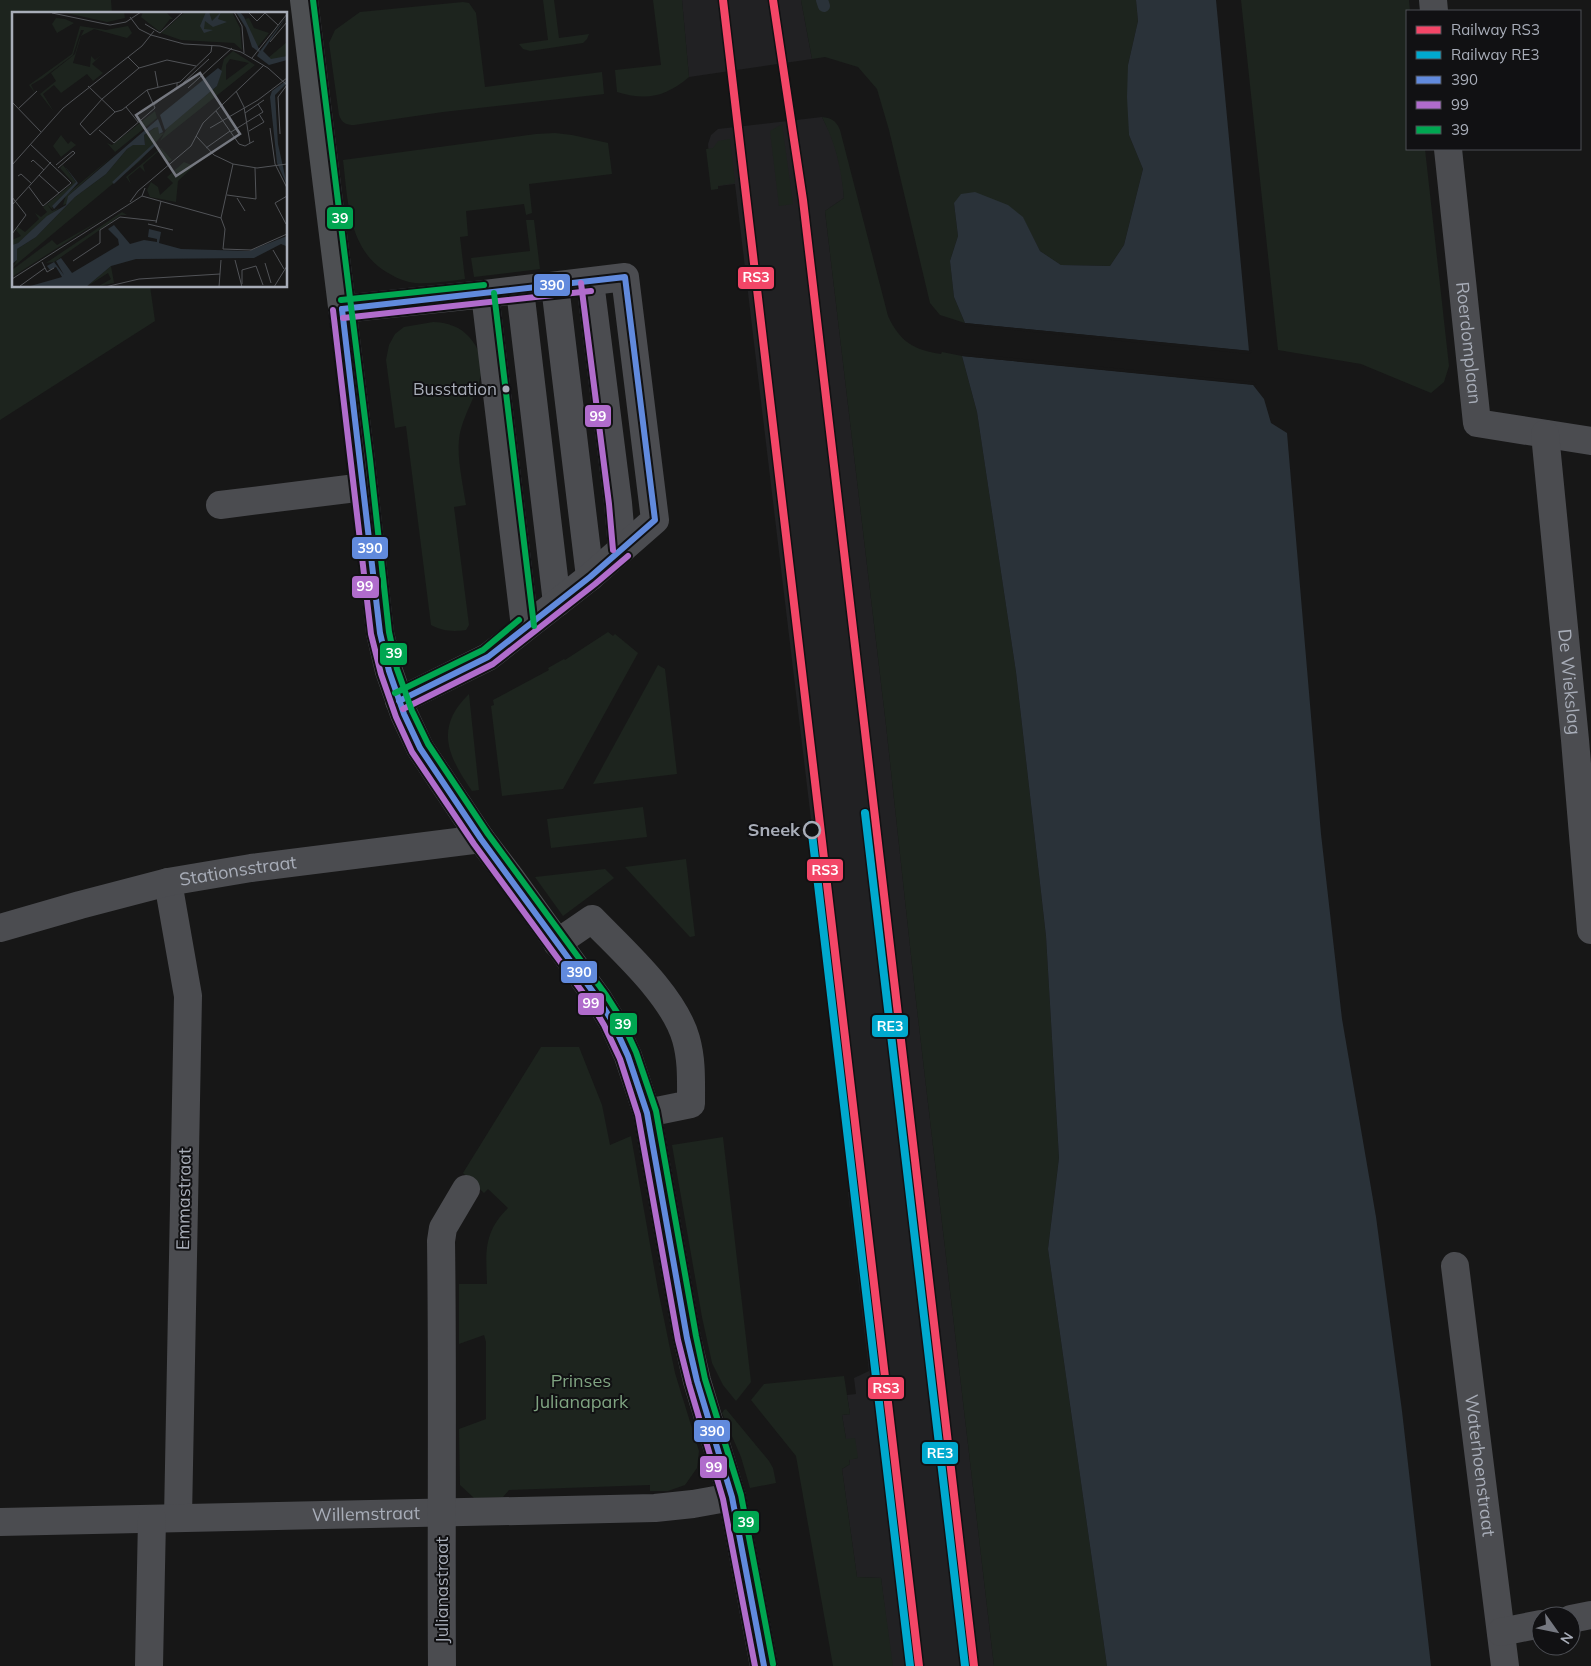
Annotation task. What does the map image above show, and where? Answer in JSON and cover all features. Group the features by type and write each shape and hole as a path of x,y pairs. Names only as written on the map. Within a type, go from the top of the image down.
{"main road":[{"path":"304,0 364,486 380,634 389,671 420,748 481,839 612,1020 628,1056 647,1113 687,1338 697,1380 732,1497 764,1666"}],"street":[{"name":"Roerdomplaan","path":"1448,150 1477,423 1591,441"},
{"path":"342,309 625,277 655,520 590,576 488,657 400,702"},
{"path":"555,286 590,576"},
{"path":"520,290 557,603"},
{"path":"486,294 525,627"},
{"name":"De Wiekslag","path":"1545,434 1575,740 1591,930"},
{"path":"220,505 364,486"},
{"name":"Stationsstraat","path":"0,928 168,882 251,868 481,839"},
{"name":"Emmastraat","path":"149,1666 165,1519 188,996 168,882"},
{"path":"557,943 592,919 660,992 678,1019 691,1064 691,1104 647,1113"},
{"path":"441,1514 443,1394 441,1241 443,1228 466,1189"},
{"name":"Waterhoenstraat","path":"1455,1266 1505,1666"},
{"name":"Willemstraat","path":"0,1522 655,1508 732,1497"},
{"name":"Julianastraat","path":"441,1514 442,1666"},
{"path":"1501,1632 1531,1626"}],"shaded area":[{"path":"682,0 801,0 812,59 689,77"},
{"path":"1136,0 1216,0 1249,351 965,323 954,297 950,261 958,236 954,203 961,194 975,192 1008,205 1023,217 1040,251 1061,265 1110,266 1124,245 1143,169 1129,135 1127,97 1128,65 1138,21"},
{"path":"822,117 833,139 842,174 844,198 825,211 994,1666 892,1666 881,1578 857,1577 842,1469 850,1464 849,1459 858,1458 846,1439 842,1415 850,1414 847,1395 856,1394 854,1378 869,1371 848,1192 853,1191 830,978 735,184 718,186 711,183 708,144 711,135 718,129"},
{"path":"962,356 1253,385 1264,399 1271,423 1287,433 1321,834 1342,1019 1376,1217 1402,1411 1431,1666 1107,1666 1048,1249 1059,1158 1046,936 1016,672 977,412"}],"green space":[{"path":"0,0 111,0 112,12 12,12 12,288 150,288 155,321 0,420"},
{"path":"543,0 554,0 559,38 589,34 587,39 583,43 530,51 523,49 519,44 548,40"},
{"path":"653,0 682,0 689,77 672,89 655,95 638,96 617,92 615,70 661,65"},
{"path":"801,0 1136,0 1138,21 1128,65 1129,135 1143,169 1124,245 1110,266 1061,265 1040,251 1023,218 954,203 958,236 950,261 954,297 965,323 940,315 930,303 889,130 877,89 858,67 825,57 812,59"},
{"path":"1241,0 1409,0 1410,10 1406,10 1406,150 1425,150 1449,366 1444,382 1431,393 1361,364 1278,350"},
{"path":"469,3 476,13 485,87 602,72 604,94 443,112 354,125 347,124 341,120 329,43 335,30 360,12"},
{"path":"822,117 833,120 840,130 888,316 903,338 916,347 941,354 942,352 962,356 977,412 1016,672 1046,936 1059,1158 1048,1249 1107,1666 994,1666 825,211 844,198 843,187 834,147"},
{"path":"782,124 793,204 779,206 770,131"},
{"path":"555,133 608,143 612,174 529,184 532,213 526,215 524,204 466,211 468,236 460,237 465,279 428,283 409,282 390,274 376,264 366,253 358,239 349,208 343,160"},
{"path":"730,139 735,183 718,186 718,189 711,190 706,149 713,148 718,141"},
{"path":"526,220 534,220 540,269 474,277 471,258 530,251"},
{"path":"433,322 453,326 466,334 478,351 481,364 477,389 466,414 459,440 460,464 466,505 454,507 469,625 466,630 461,631 444,630 431,625 406,426 395,428 386,360 389,345 395,334 404,327"},
{"path":"608,632 613,636 615,634 638,653 563,789 502,796 491,706 494,705 493,700 549,670 548,668 565,660"},
{"path":"658,665 665,669 677,774 593,784"},
{"path":"469,694 479,790 472,791 456,766 448,742 448,730 451,719 458,706"},
{"path":"643,807 647,837 551,848 547,819"},
{"path":"686,859 695,936 690,937 625,867"},
{"path":"605,869 614,878 563,916 535,877"},
{"name":"Prinses Julianapark","path":"541,1047 579,1047 602,1105 610,1145 631,1136 658,1290 675,1373 699,1451 697,1468 685,1485 668,1491 650,1491 650,1485 509,1490 503,1497 474,1498 460,1485 459,1429 486,1419 486,1342 484,1335 459,1344 459,1284 487,1284 486,1262 490,1235 500,1217 508,1208 488,1189 484,1193 463,1173"},
{"path":"723,1137 751,1382 736,1401 723,1385 712,1363 702,1317 672,1145"},
{"path":"844,1376 850,1414 842,1415 846,1439 855,1438 858,1458 849,1460 850,1464 842,1469 857,1577 881,1578 893,1666 833,1666 796,1456 751,1400 764,1384"},
{"path":"726,1409 769,1461 773,1468 776,1483 750,1488 741,1457 722,1413"}],"pier":[{"path":"965,323 1252,352 1249,354 965,325"},
{"path":"962,353 1254,382 1257,385 962,356"}],"waterway":[{"path":"822,0 824,6"}],"rail line":[{"name":"RS3","path":"723,0 919,1666"},
{"name":"RS3","path":"773,0 803,200 974,1666"},
{"name":"RE3","path":"865,813 965,1666"},
{"name":"RE3","path":"811,825 910,1666"}],"transit line":[{"name":"39","path":"313,0 370,459 389,632 397,669 412,711 428,744 488,834 606,995 620,1017 636,1052 656,1111 705,1379 741,1495 773,1664"},
{"name":"390","path":"342,309 625,277 655,520 590,577 488,657 399,701"},
{"name":"99","path":"581,283 609,504 613,550"},
{"name":"39","path":"341,300 484,285"},
{"name":"99","path":"343,318 591,291"},
{"name":"39","path":"494,293 534,626"},
{"name":"390","path":"342,309 380,633 389,671 404,714 420,748 481,839 599,1000 612,1021 628,1056 647,1113 687,1338 697,1381 732,1497 764,1666"},
{"name":"99","path":"333,310 371,634 381,674 396,717 412,752 474,844 592,1005 620,1059 638,1115 678,1340 723,1499 755,1666"},
{"name":"99","path":"403,709 493,664 628,556"},
{"name":"39","path":"395,693 483,650 519,620"}],"place":[{"name":"Busstation","path":"506,389"},
{"name":"Sneek","path":"812,830"}]}
